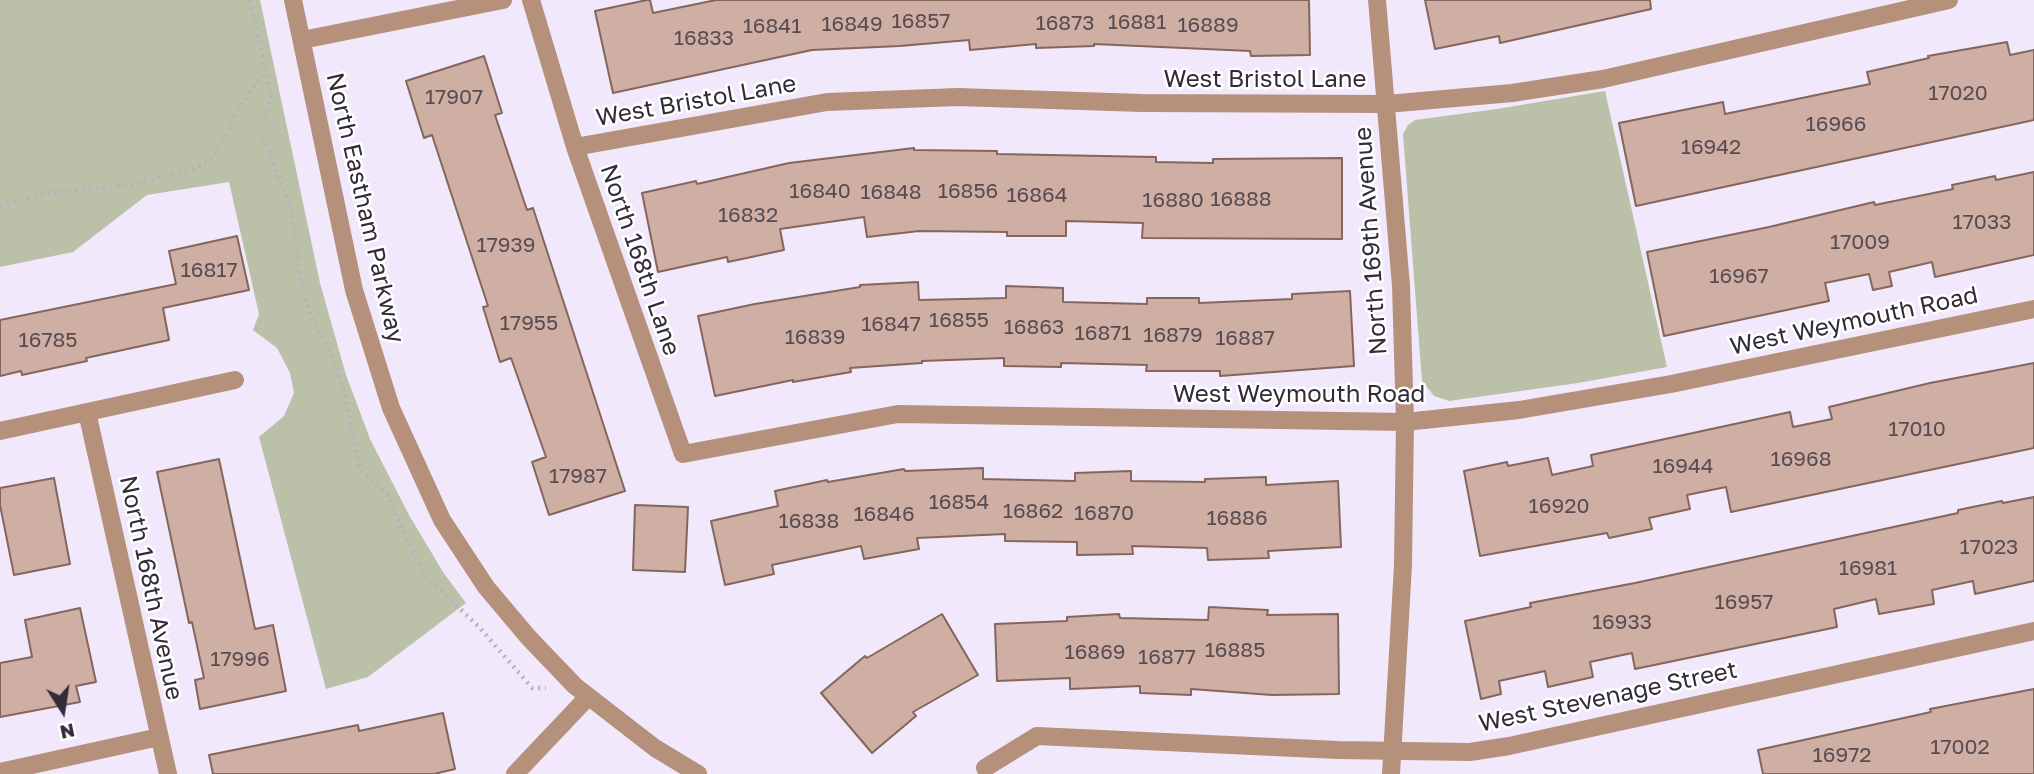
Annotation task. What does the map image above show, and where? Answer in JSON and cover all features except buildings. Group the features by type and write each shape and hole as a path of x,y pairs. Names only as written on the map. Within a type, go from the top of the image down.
{"street":[{"name":"North Eastham Parkway","path":"293,0 354,290 383,385 411,455 442,520 486,587 528,638 588,697 655,748 698,774"},
{"path":"302,40 503,0"},
{"name":"North 168th Lane","path":"531,0 575,148 683,454"},
{"name":"North 169th Avenue","path":"1377,0 1401,286 1405,422 1403,565 1391,774"},
{"name":"West Bristol Lane","path":"575,148 827,102 958,97 1142,103 1387,104 1512,93 1603,79 1949,0"},
{"name":"West Weymouth Road","path":"683,454 898,415 1405,422 1519,410 1671,384 2034,309"},
{"path":"0,430 234,380"},
{"name":"North 168th Avenue","path":"88,412 168,774"},
{"name":"West Stevenage Street","path":"985,768 1037,736 1470,752 1509,746 2034,631"},
{"path":"515,774 588,697"},
{"path":"0,772 159,737"}],"path":[{"path":"0,205 47,193 130,185 193,169 209,160 226,135 236,112 265,70"}],"green space":[{"path":"0,0 260,0 320,283 346,375 370,439 409,515 443,572 466,603 368,677 326,689 259,437 284,416 294,393 290,373 277,348 253,330 259,314 229,182 147,195 73,252 0,267"},
{"path":"1605,91 1667,367 1449,401 1434,396 1422,381 1403,134 1408,125 1415,120"}]}
